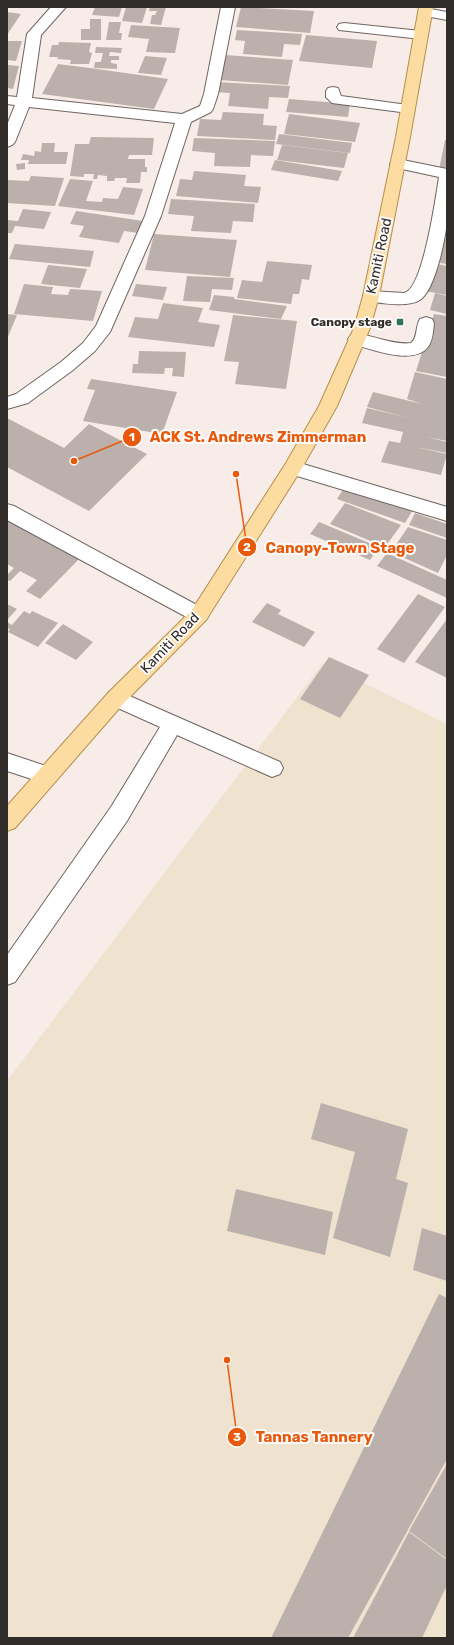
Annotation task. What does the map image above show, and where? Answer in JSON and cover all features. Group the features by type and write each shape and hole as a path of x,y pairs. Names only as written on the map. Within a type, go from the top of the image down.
{"main road":[{"name":"Kamiti Road","path":"7,821 116,698 199,615 293,468 328,406 357,339 371,296 408,109 420,19"}],"street":[{"path":"7,142 24,102 34,34 58,7"},
{"path":"7,100 184,119 206,109 211,94 228,7"},
{"path":"344,27 447,16"},
{"path":"334,91 333,97 337,100 408,109"},
{"path":"7,403 22,399 67,366 89,347 104,328 153,216 184,119"},
{"path":"371,296 405,298 414,296 420,292 429,270 447,175 398,164"},
{"path":"357,339 399,350 414,350 421,344 426,323"},
{"path":"293,468 447,514"},
{"path":"7,511 199,615"},
{"path":"116,698 272,768"},
{"path":"7,974 119,814 173,723"},
{"path":"7,762 47,775"}],"shaded area":[{"path":"323,663 447,724 447,1638 7,1638 7,1081"}],"building":[{"path":"95,7 122,7 119,17 92,15"},
{"path":"126,7 147,7 142,23 122,21"},
{"path":"150,7 166,7 161,25 150,24 152,15 155,15 157,11 149,11"},
{"path":"241,7 314,11 310,33 236,27"},
{"path":"7,12 21,14 7,35"},
{"path":"90,19 101,19 101,40 81,40 81,29 90,29"},
{"path":"109,22 121,22 119,33 122,33 121,40 106,40"},
{"path":"131,25 180,28 175,53 146,52 149,39 128,37"},
{"path":"237,30 302,34 300,45 284,44 282,57 243,54 245,41 235,40"},
{"path":"306,35 377,41 372,68 299,61"},
{"path":"7,41 22,41 16,61 7,60"},
{"path":"59,42 91,43 89,52 92,53 89,64 70,64 71,60 57,59 58,57 49,57 52,45 58,45"},
{"path":"96,47 122,48 121,53 110,52 109,56 119,56 119,60 111,60 111,63 117,64 117,69 94,68 95,62 101,62 103,53 95,53"},
{"path":"225,55 293,60 288,85 220,80"},
{"path":"145,56 167,58 161,75 138,73"},
{"path":"58,64 168,79 154,109 42,94"},
{"path":"7,65 19,66 13,89 7,88"},
{"path":"217,82 290,86 288,98 269,97 268,109 228,106 230,93 215,92"},
{"path":"289,99 350,104 348,117 286,112"},
{"path":"223,112 264,114 263,125 277,126 275,140 197,136 200,119 221,120"},
{"path":"289,114 360,123 355,142 284,134"},
{"path":"279,134 352,143 350,153 276,144"},
{"path":"91,137 154,138 152,155 129,155 128,159 145,159 145,167 147,167 147,172 141,172 140,183 126,183 127,178 115,178 114,181 107,181 107,176 98,175 97,179 93,179 94,174 84,174 84,177 70,176 75,144 89,144"},
{"path":"194,138 275,141 273,156 251,155 250,167 214,166 215,153 192,151"},
{"path":"445,140 447,140 447,171 439,170"},
{"path":"42,143 55,143 54,152 68,152 66,164 28,164 29,160 21,160 23,154 34,156 35,151 41,152"},
{"path":"282,145 348,153 344,168 277,160"},
{"path":"275,160 342,171 338,181 271,170"},
{"path":"25,163 25,169 17,170 16,164"},
{"path":"194,171 246,175 244,186 261,187 258,203 176,196 180,179 192,180"},
{"path":"31,176 64,178 55,206 7,203 7,180 29,181"},
{"path":"70,179 93,181 86,201 102,202 103,198 118,199 123,187 143,189 134,215 58,206"},
{"path":"171,199 255,204 253,222 233,221 231,233 191,231 194,216 168,214"},
{"path":"23,209 51,212 44,229 15,226 12,233 7,233 7,220 18,221"},
{"path":"76,211 143,221 138,233 124,231 119,243 79,237 84,226 70,224"},
{"path":"154,234 237,240 230,277 145,270"},
{"path":"440,238 447,239 447,264 433,262"},
{"path":"15,244 94,251 90,267 9,259"},
{"path":"267,261 312,265 309,280 302,279 299,294 293,294 291,304 237,298 242,280 262,282"},
{"path":"433,263 447,266 447,295 425,291"},
{"path":"48,265 87,269 80,288 41,284"},
{"path":"187,276 234,278 232,290 212,289 210,302 183,301"},
{"path":"24,284 53,287 51,294 68,295 70,289 102,291 93,321 14,314"},
{"path":"136,284 167,287 163,300 132,296"},
{"path":"435,293 447,296 447,314 430,310"},
{"path":"214,295 287,306 281,319 209,310"},
{"path":"163,303 203,308 198,322 220,325 214,347 128,337 135,317 158,319"},
{"path":"7,314 17,315 7,339"},
{"path":"434,314 447,316 447,377 416,371"},
{"path":"233,315 297,321 286,389 235,384 239,362 224,361"},
{"path":"139,351 186,352 184,377 172,376 173,368 165,368 164,374 132,373 133,364 138,364"},
{"path":"415,372 447,379 447,441 427,437 447,442 447,453 415,447 447,454 441,475 381,462 389,441 400,443 403,432 362,423 367,408 409,418 367,407 373,392 422,404 407,399"},
{"path":"91,379 177,392 162,434 83,421 95,390 87,389"},
{"path":"7,418 64,448 89,424 147,454 89,511 7,467"},
{"path":"346,485 414,508 405,523 337,499"},
{"path":"345,503 401,525 385,547 330,524"},
{"path":"415,513 447,524 447,538 409,525"},
{"path":"7,518 81,557 40,599 26,591 37,580 20,571 10,581 7,580 7,575 14,568 7,564"},
{"path":"319,522 379,547 370,560 310,534"},
{"path":"408,527 447,540 447,555 438,573 391,552"},
{"path":"387,553 447,580 447,598 377,566"},
{"path":"418,594 445,607 404,663 377,649"},
{"path":"267,603 281,610 278,614 315,632 304,647 252,622"},
{"path":"7,604 17,609 7,620"},
{"path":"24,611 30,614 32,611 58,623 38,647 8,632 10,629 7,628 7,622 12,625"},
{"path":"447,619 447,678 415,662"},
{"path":"63,624 93,642 76,660 45,643"},
{"path":"329,657 369,675 340,718 300,699"},
{"path":"321,1103 408,1129 396,1179 408,1183 390,1257 333,1238 355,1152 311,1139"},
{"path":"236,1189 333,1212 325,1255 227,1231"},
{"path":"422,1228 447,1236 447,1281 413,1270"},
{"path":"439,1294 447,1298 447,1459 348,1638 271,1638"},
{"path":"447,1464 447,1559 409,1531"},
{"path":"409,1532 447,1560 447,1585 422,1638 353,1638"}],"place":[{"name":"Canopy stage","path":"400,322"},
{"name":"ACK St. Andrews Zimmerman","path":"74,461"},
{"name":"Canopy-Town Stage","path":"236,474"},
{"name":"Tannas Tannery","path":"227,1360"}]}
